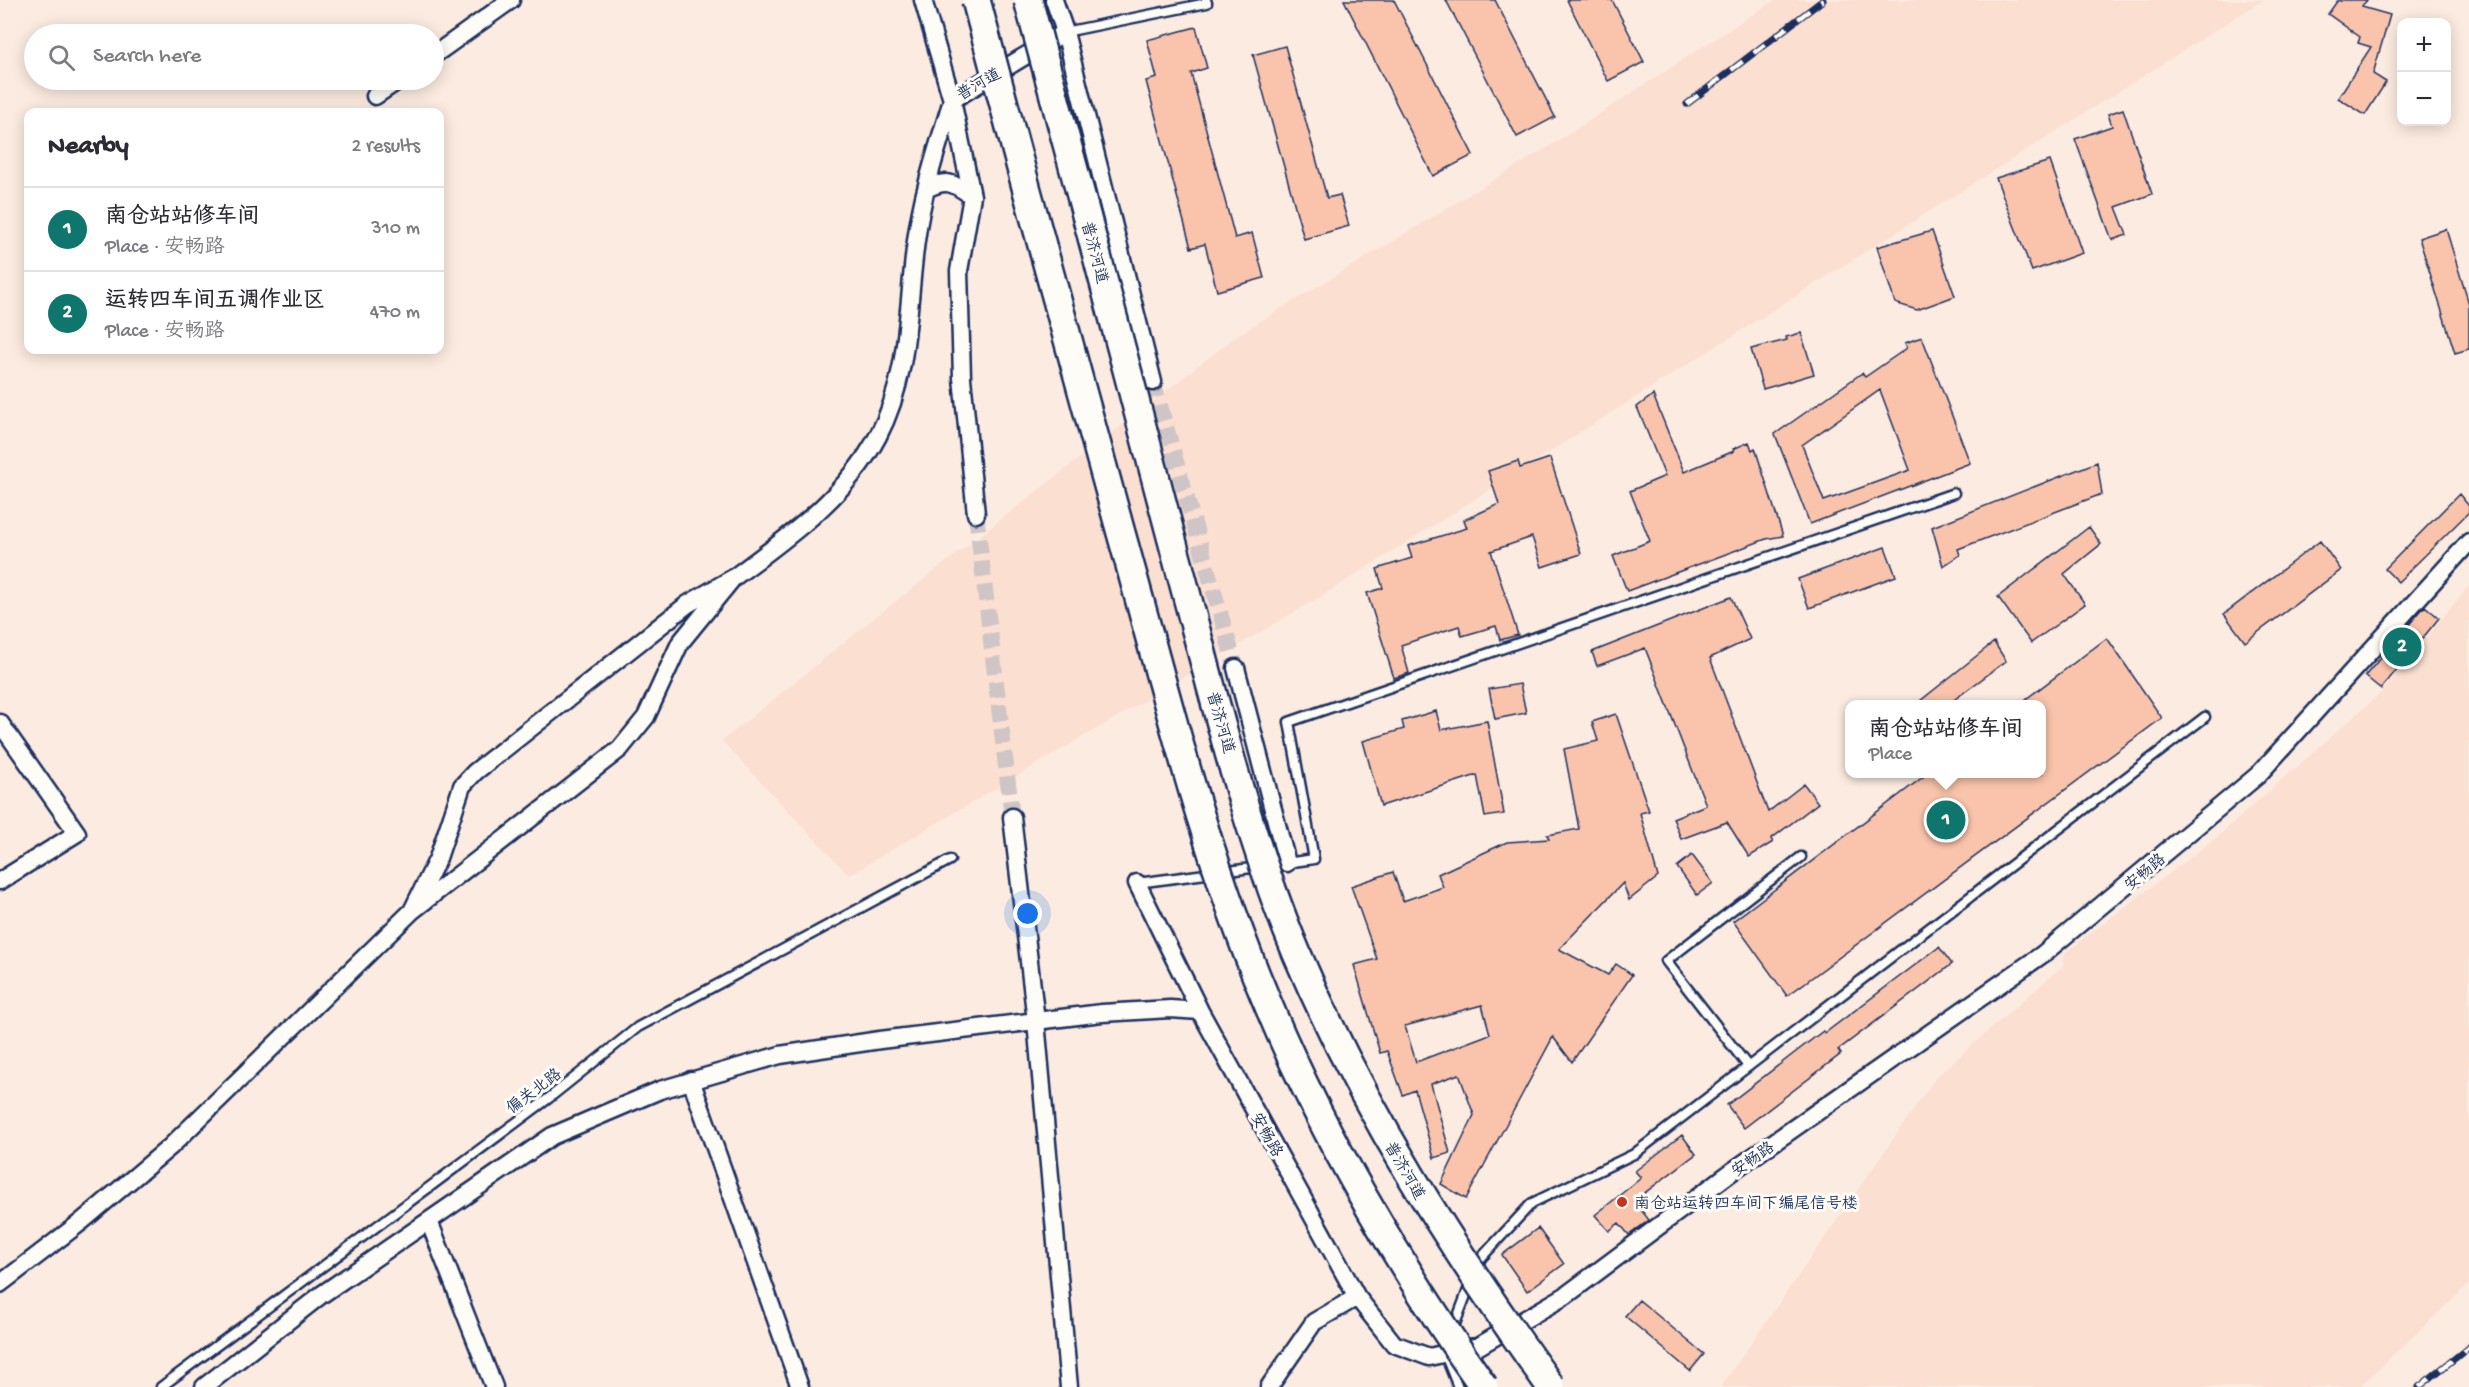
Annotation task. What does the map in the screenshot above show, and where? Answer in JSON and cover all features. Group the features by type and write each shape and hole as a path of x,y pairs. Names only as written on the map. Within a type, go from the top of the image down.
{"highway":[{"path":"976,0 1055,298 1202,824 1263,994 1292,1060 1336,1144 1435,1312 1484,1387"},
{"name":"普济河道","path":"1028,0 1213,691 1272,892 1317,998 1392,1147 1438,1222 1551,1387"}],"street":[{"path":"444,48 511,0"},
{"name":"普河道","path":"923,0 952,100 1065,32"},
{"path":"1054,0 1065,32 1153,382"},
{"path":"375,96 384,90"},
{"path":"412,911 438,858 462,786 475,772 688,604 733,578 813,515 840,489 878,436 903,368 916,239 926,189 952,100"},
{"path":"952,100 972,196 959,271 963,378 976,514"},
{"path":"926,189 941,182 950,183 972,196"},
{"name":"安畅路","path":"1137,883 1200,1011 1357,1297 1394,1344 1429,1357 1479,1346 1565,1296 1734,1170 2043,954 2258,775 2469,542"},
{"path":"0,1284 81,1222 170,1147 412,911 620,749 646,717 680,643 733,578"},
{"path":"1236,668 1287,863"},
{"path":"0,723 76,833 0,881"},
{"path":"1012,817 1036,1021 1069,1387"},
{"path":"204,1387 321,1295 552,1136 595,1116 691,1080 780,1055 1036,1021 1170,1009 1200,1011"},
{"path":"691,1080 800,1387"},
{"path":"429,1221 494,1387"},
{"path":"1269,1387 1314,1322 1357,1297"}],"lane":[{"path":"1065,32 1207,3 1206,0"},
{"path":"1137,883 1314,859 1290,722 1954,493"},
{"path":"1458,1387 1443,1354 1481,1258 1532,1203 1567,1184 1634,1154 1747,1065 2205,717"},
{"path":"1747,1065 1666,961 1801,857"},
{"name":"偏关北路","path":"161,1387 549,1098 638,1027 950,860"}],"shaded area":[{"path":"1775,0 2263,0 1328,592 849,875 722,741 877,616 1238,335 1558,141"},
{"path":"2469,586 2469,1284 2359,1387 1721,1387 1937,1076 2064,965 2065,953 2217,837 2382,692"}],"building":[{"path":"1344,0 1394,0 1473,155 1433,176"},
{"path":"1446,0 1495,0 1555,117 1517,137"},
{"path":"1567,0 1612,0 1644,62 1608,81"},
{"path":"2338,0 2367,0 2362,7 2390,15 2373,74 2386,82 2365,115 2338,98 2371,47 2358,43 2360,37 2328,14"},
{"path":"1196,27 1207,68 1191,73 1235,238 1252,233 1264,278 1217,291 1205,244 1191,248 1146,81 1157,78 1147,40"},
{"path":"1285,46 1327,198 1340,195 1349,226 1304,239 1253,55"},
{"path":"2123,109 2152,194 2116,207 2127,235 2112,240 2075,139 2112,126 2108,114"},
{"path":"2050,161 2082,253 2032,271 1996,178"},
{"path":"2446,229 2469,304 2469,349 2455,353 2419,238"},
{"path":"1932,231 1955,296 1917,310 1895,303 1877,247"},
{"path":"1801,333 1814,374 1763,389 1751,349 1787,340 1786,337"},
{"path":"1922,337 1970,463 1810,524 1775,434 1862,373 1865,377 1907,348 1905,343","holes":["1880,390 1910,470 1824,501 1802,445"]},
{"path":"1653,395 1684,472 1734,451 1733,449 1749,442 1752,450 1755,448 1783,536 1766,539 1627,591 1613,556 1650,541 1630,491 1665,476 1637,407"},
{"path":"1550,458 1581,554 1542,567 1532,537 1491,551 1518,635 1500,640 1496,626 1462,636 1459,626 1401,645 1409,673 1394,678 1367,593 1383,588 1377,569 1412,558 1408,546 1467,528 1464,520 1499,504 1488,471 1518,461 1520,468"},
{"path":"2097,462 2102,494 1958,549 1960,555 1943,566 1932,527"},
{"path":"2459,494 2469,506 2469,512 2398,582 2385,569"},
{"path":"2089,527 2101,544 2064,574 2085,604 2031,643 1998,597"},
{"path":"2320,541 2341,570 2245,642 2224,614"},
{"path":"1885,547 1896,576 1809,608 1798,579"},
{"path":"1731,597 1750,639 1710,658 1768,812 1804,784 1818,803 1771,839 1773,842 1749,857 1727,822 1681,839 1673,818 1706,805 1645,648 1597,666 1592,652"},
{"path":"2425,606 2439,618 2381,689 2365,676"},
{"path":"2107,638 2162,718 1787,996 1733,921 1922,778 2046,778 2046,700 2025,700"},
{"path":"1994,642 2006,661 1954,700 1921,700"},
{"path":"1520,684 1526,713 1495,719 1489,689"},
{"path":"1436,711 1441,730 1487,721 1504,814 1485,817 1477,775 1381,806 1363,741 1404,729 1402,721"},
{"path":"1616,714 1649,811 1640,813 1658,877 1629,900 1623,883 1559,949 1608,975 1616,964 1632,975 1572,1062 1553,1037 1466,1199 1441,1184 1474,1115 1459,1074 1431,1084 1450,1153 1434,1158 1415,1090 1403,1095 1387,1051 1380,1053 1354,965 1377,959 1351,886 1393,872 1403,901 1443,887 1438,874 1507,842 1549,839 1547,835 1579,829 1564,749 1598,741 1592,722","holes":["1482,1005 1490,1034 1416,1062 1405,1026"]},
{"path":"1692,855 1713,883 1697,895 1677,867"},
{"path":"1939,947 1952,964 1838,1050 1841,1054 1744,1128 1727,1105 1823,1031 1825,1033"},
{"path":"1682,1135 1696,1154 1634,1201 1649,1220 1629,1235 1619,1223 1609,1231 1595,1215 1641,1178 1635,1171"},
{"path":"1538,1228 1564,1264 1527,1291 1502,1255"},
{"path":"1639,1300 1704,1354 1690,1371 1625,1316"}],"tunnel":[{"path":"1153,382 1236,668"},
{"path":"976,514 1012,817"}],"railway":[{"path":"1687,104 1823,0"},
{"path":"2419,1387 2469,1347"}],"place":[{"name":"运转四车间五调作业区","path":"2402,647"},
{"name":"南仓站站修车间","path":"1946,820"},
{"name":"南仓站运转四车间下编尾信号楼","path":"1622,1202"}]}
